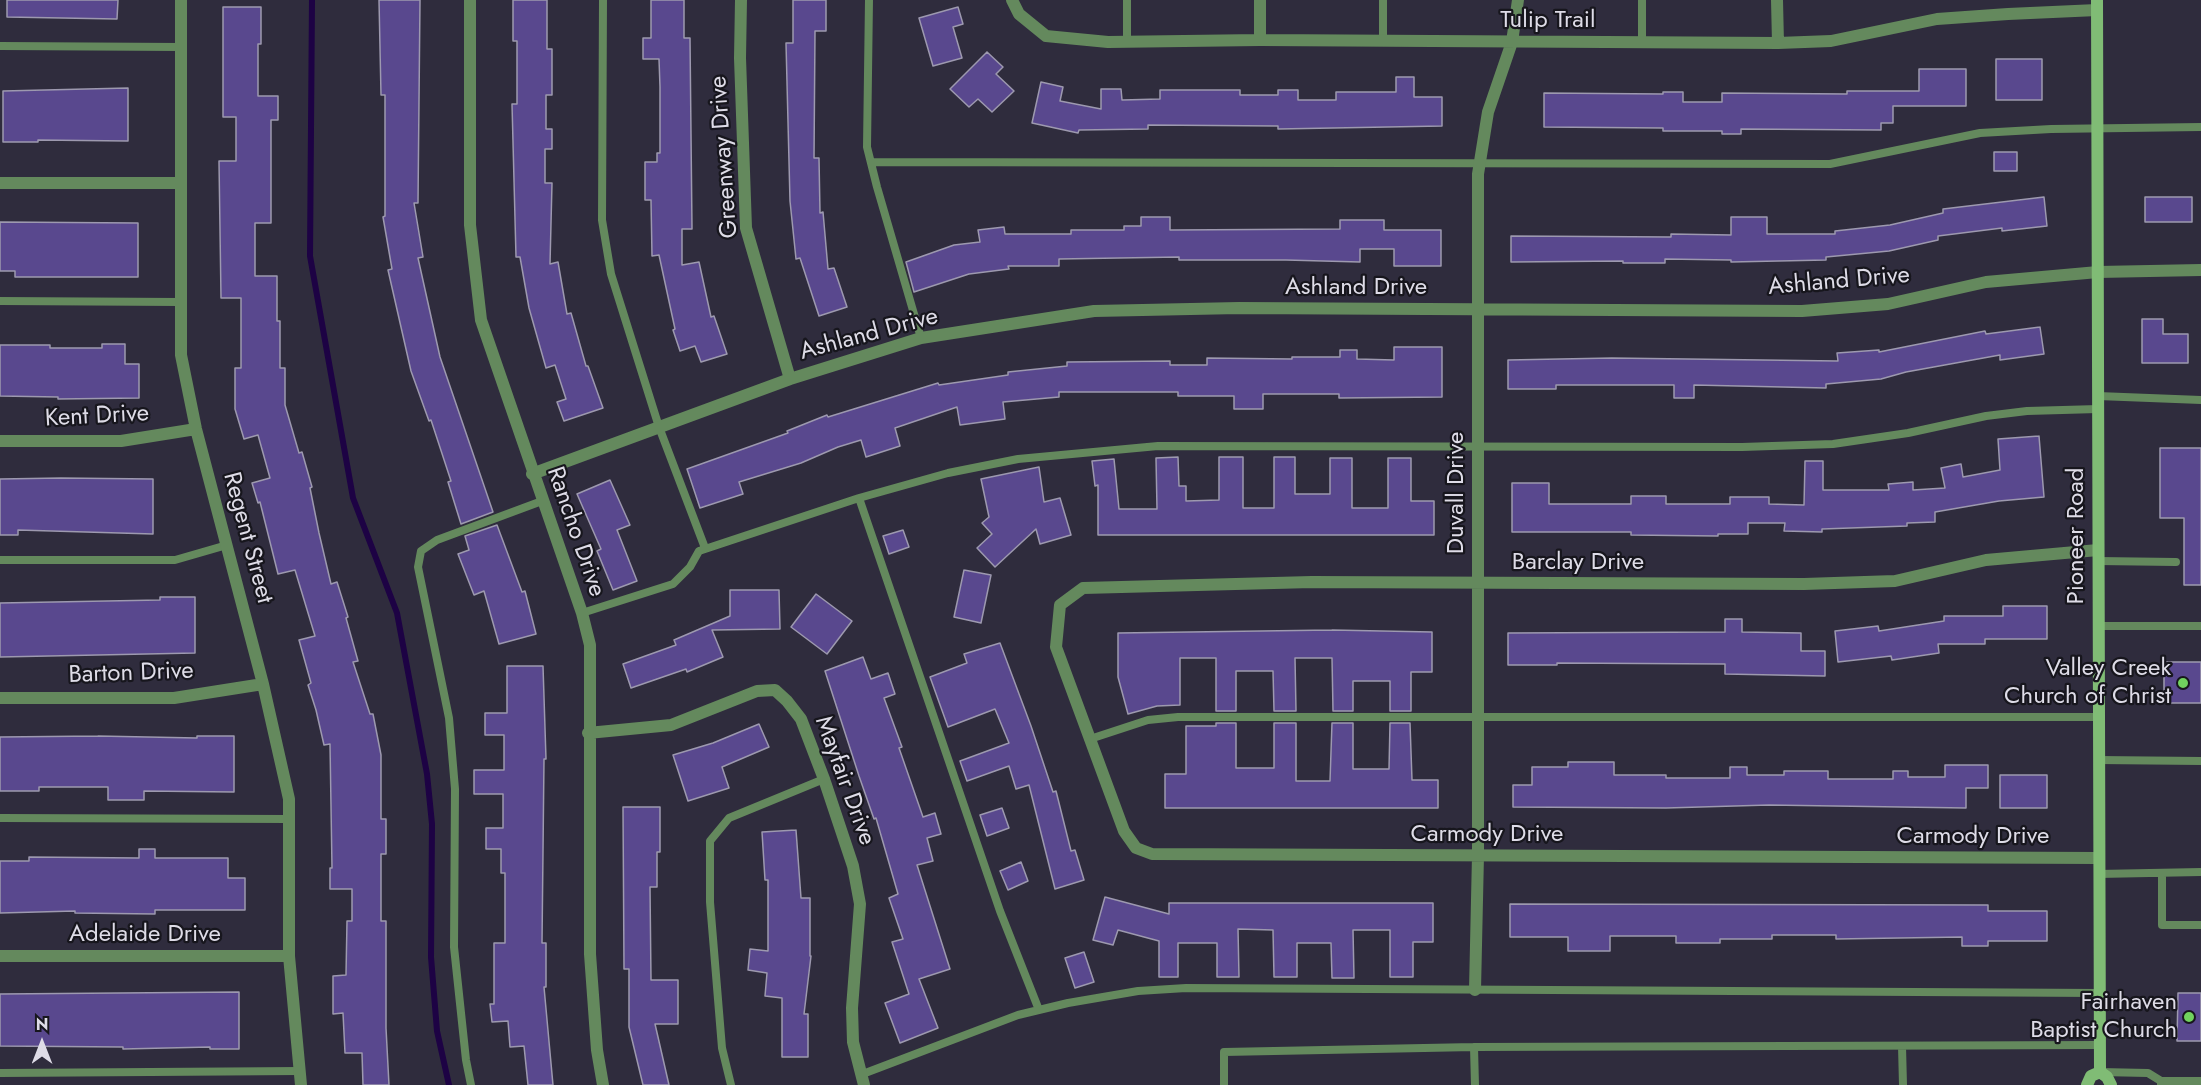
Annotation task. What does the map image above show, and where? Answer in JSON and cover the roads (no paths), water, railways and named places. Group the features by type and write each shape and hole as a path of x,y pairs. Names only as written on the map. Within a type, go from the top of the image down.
{"main road":[{"name":"Pioneer Road","path":"2097,5 2100,1072"},
{"path":"2087,1085 2091,1076 2100,1072 2108,1077 2111,1085"}],"street":[{"name":"Regent Street","path":"181,0 180,355 196,429 263,684 290,799 289,956 301,1085"},
{"name":"Rancho Drive","path":"470,0 470,225 481,320 532,474 582,613 590,645 588,733 590,954 597,1050 603,1085"},
{"name":"Greenway Drive","path":"741,0 740,58 746,228 790,379"},
{"name":"Tulip Trail","path":"1012,0 1019,14 1046,36 1108,42 1260,40 1778,43 1831,41 1937,19 2097,5"},
{"path":"1260,0 1260,40"},
{"name":"Duvall Drive","path":"1475,990 1478,855 1480,164 1488,112 1512,42 1518,0"},
{"path":"1778,0 1778,43"},
{"path":"0,183 180,183"},
{"name":"Ashland Drive","path":"532,474 790,379 921,338 1094,311 1239,308 1802,311 1888,304 1986,282 2098,272 2201,270"},
{"name":"Kent Drive","path":"0,441 121,441 196,429"},
{"name":"Barclay Drive","path":"1060,605 1083,588 1312,582 1804,584 1895,581 1986,561 2098,556"},
{"name":"Carmody Drive","path":"1060,605 1056,646 1090,739 1124,831 1136,848 1152,854 2098,858"},
{"name":"Barton Drive","path":"0,698 174,698 263,684"},
{"name":"Mayfair Drive","path":"588,733 671,725 757,691 775,690 787,701 801,719 853,866 860,904 852,1008 853,1042 862,1080"},
{"name":"Adelaide Drive","path":"0,956 289,956"}],"lane":[{"path":"603,0 602,220 611,274 659,427 705,548"},
{"path":"869,0 867,147 921,338"},
{"path":"1127,0 1127,42"},
{"path":"1383,0 1383,41"},
{"path":"1642,0 1642,42"},
{"path":"0,46 181,47"},
{"path":"871,162 1830,164 1980,133 2051,129 2201,128"},
{"path":"0,301 180,302"},
{"path":"582,613 673,584 690,567 699,551 705,548 859,498 948,473 1018,459 1158,446 1742,447 1833,444 1908,433 1986,416 2027,411 2098,403 2201,400"},
{"path":"859,498 1000,911 1039,1010"},
{"path":"471,1085 466,1060 454,947 455,789 449,718 418,567 421,551 437,540 542,501"},
{"path":"0,560 175,560 227,545"},
{"path":"2098,556 2176,562"},
{"path":"2098,626 2201,626"},
{"path":"1090,739 1148,720 1178,717 2098,717"},
{"path":"2098,760 2201,761"},
{"path":"731,1085 721,1036 710,903 710,841 729,818 824,779"},
{"path":"0,818 290,819"},
{"path":"2098,874 2201,872"},
{"path":"2162,873 2162,925 2201,925"},
{"path":"862,1080 1018,1015 1068,1002 1138,991 1186,988 2099,993"},
{"path":"1224,1085 1224,1052 1474,1047 2100,1045"},
{"path":"1902,1046 1903,1085"},
{"path":"1474,1047 1475,1085"},
{"path":"0,1073 300,1071"},
{"path":"2100,1072 2148,1073 2161,1083 2201,1081"}],"waterway":[{"path":"312,0 310,256 353,498 397,613 427,774 432,824 431,957 437,1031 449,1085"}],"place":[{"name":"Valley Creek Church of Christ","path":"2183,683"},
{"name":"Fairhaven Baptist Church","path":"2189,1017"}]}
